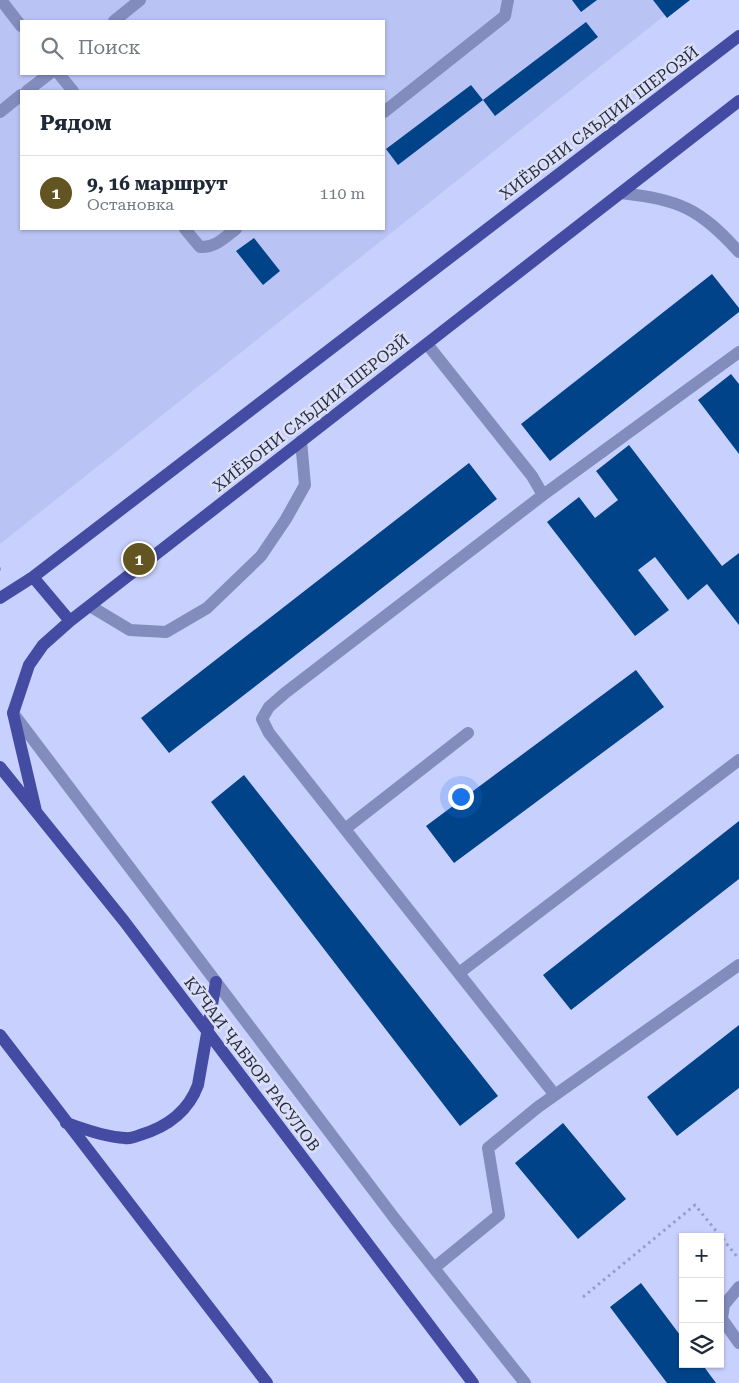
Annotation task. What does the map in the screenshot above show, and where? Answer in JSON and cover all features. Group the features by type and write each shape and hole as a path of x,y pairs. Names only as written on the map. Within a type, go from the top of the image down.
{"main road":[{"name":"ХИЁБОНИ САЪДИИ ШЕРОЗӢ","path":"0,598 32,577 739,36"},
{"name":"ХИЁБОНИ САЪДИИ ШЕРОЗӢ","path":"13,713 29,665 43,646 70,621 739,101"},
{"path":"32,577 70,621"},
{"path":"13,713 36,811"},
{"name":"КӮЧАИ ҶАББОР РАСУЛОВ","path":"0,767 124,921 473,1383"},
{"path":"66,1123 101,1134 128,1139 150,1132 170,1122 182,1113 193,1098 203,1066 216,982"},
{"path":"0,1035 267,1383"}],"street":[{"path":"1,0 20,25"},
{"path":"115,20 140,0"},
{"path":"385,111 505,16 508,0"},
{"path":"27,90 48,75"},
{"path":"60,75 72,90"},
{"path":"0,112 20,97"},
{"path":"621,192 657,197 689,208 720,231 739,252"},
{"path":"186,230 200,247 206,248 214,246 235,230"},
{"path":"427,344 532,476 543,495"},
{"path":"555,1095 268,733 262,719 285,693 543,495 739,352"},
{"path":"90,606 130,630 166,632 207,608 261,556 286,519 305,485 301,441"},
{"path":"13,713 434,1268 526,1383"},
{"path":"345,829 468,733"},
{"path":"459,973 739,760"},
{"path":"434,1268 499,1215 488,1148 555,1095 739,965"},
{"path":"739,1287 724,1305 722,1319 739,1343"}],"path":[{"path":"583,1297 694,1205 739,1259"}],"shaded area":[{"path":"0,0 684,0 0,544"}],"building":[{"path":"572,0 597,0 581,12"},
{"path":"653,0 690,0 667,18"},
{"path":"586,22 598,37 495,116 483,100"},
{"path":"471,85 483,100 398,165 386,149"},
{"path":"254,238 280,271 263,285 236,251"},
{"path":"712,274 739,308 739,312 550,461 521,424"},
{"path":"731,374 739,384 739,454 698,400"},
{"path":"629,445 722,566 739,553 739,625 707,584 688,600 655,557 638,570 669,610 635,636 547,522 579,497 595,518 618,500 596,471"},
{"path":"469,463 497,499 169,753 141,718"},
{"path":"636,670 664,707 454,863 426,826"},
{"path":"244,775 498,1096 460,1126 211,802"},
{"path":"739,821 739,879 571,1010 543,975"},
{"path":"739,1025 739,1088 677,1136 647,1097"},
{"path":"563,1123 626,1199 578,1239 515,1163"},
{"path":"641,1283 679,1334 679,1368 705,1368 716,1383 667,1383 610,1307"}],"place":[{"name":"9, 16 маршрут","path":"139,559"}]}
